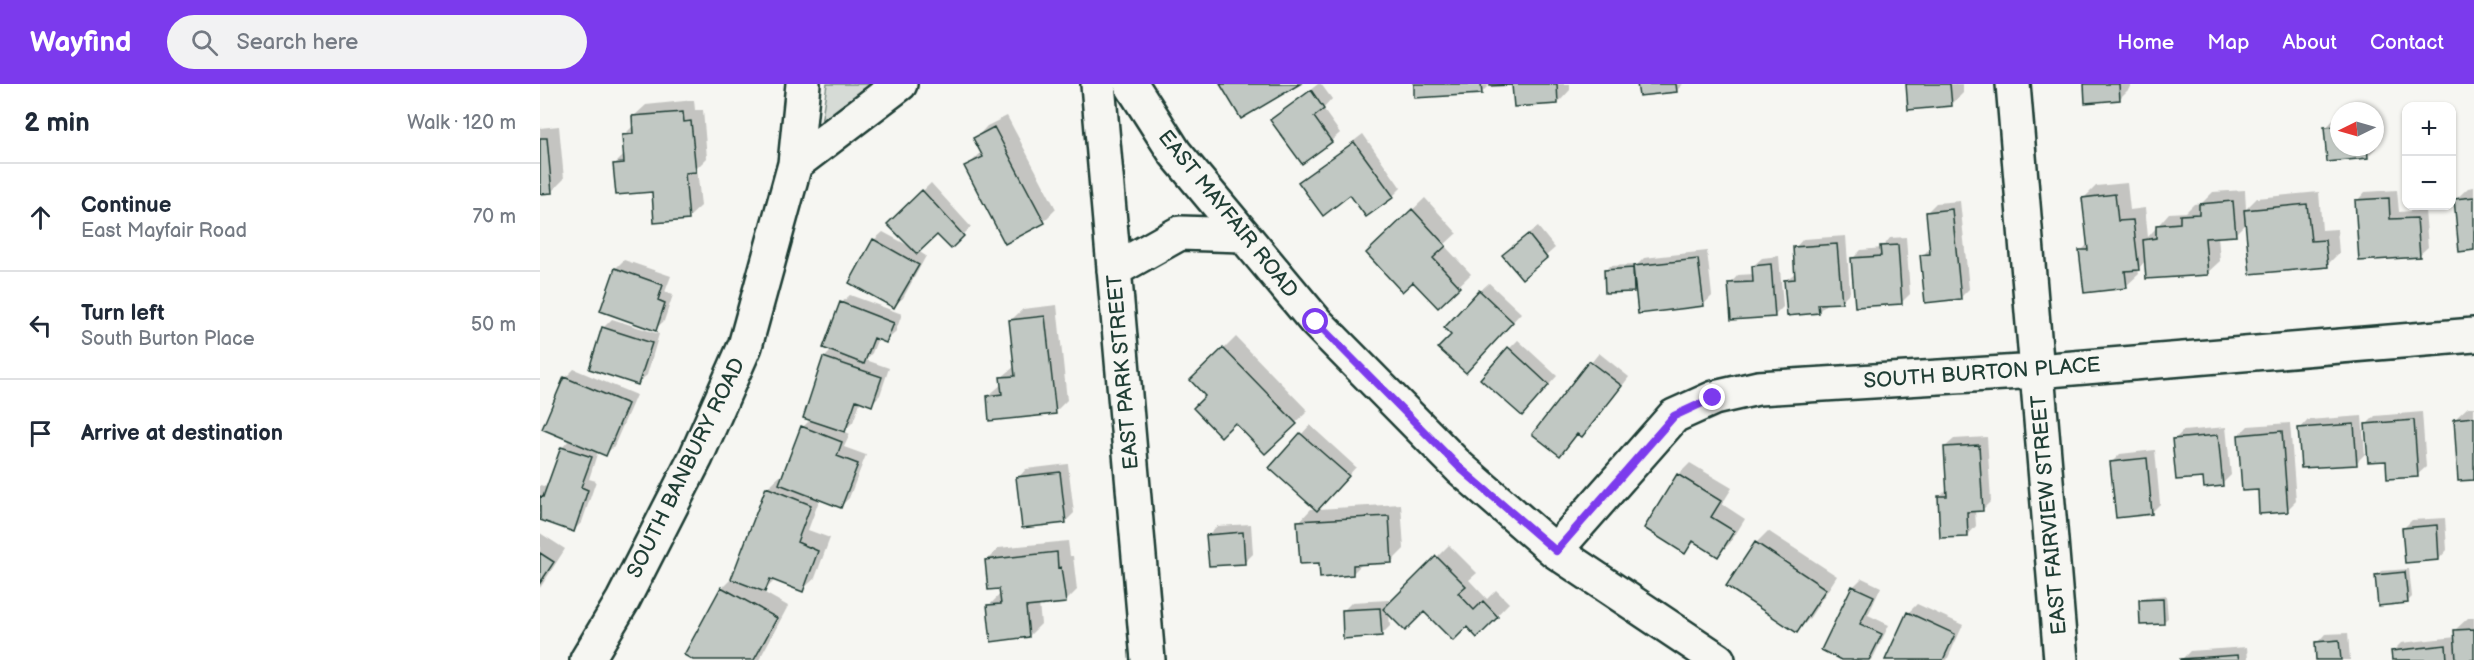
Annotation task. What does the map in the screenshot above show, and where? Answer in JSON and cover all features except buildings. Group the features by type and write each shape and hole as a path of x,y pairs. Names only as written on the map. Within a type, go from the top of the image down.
{"street":[{"name":"SOUTH BANBURY ROAD","path":"586,660 622,600 696,457 745,346 795,165 803,84"},
{"path":"795,165 900,84"},
{"name":"EAST PARK STREET","path":"1098,84 1148,660"},
{"name":"EAST MAYFAIR ROAD","path":"1131,84 1175,153 1316,322 1452,460 1556,551 1718,660"},
{"name":"EAST FAIRVIEW STREET","path":"2013,84 2061,660"},
{"path":"1114,270 1180,233 1243,235"},
{"name":"SOUTH BURTON PLACE","path":"1556,551 1674,416 1713,398 1758,388 2037,371 2474,335"}],"shaded area":[{"path":"827,84 880,84 821,124"}],"route":[{"path":"1316,322 1460,468 1556,551 1674,416 1713,398"}]}
